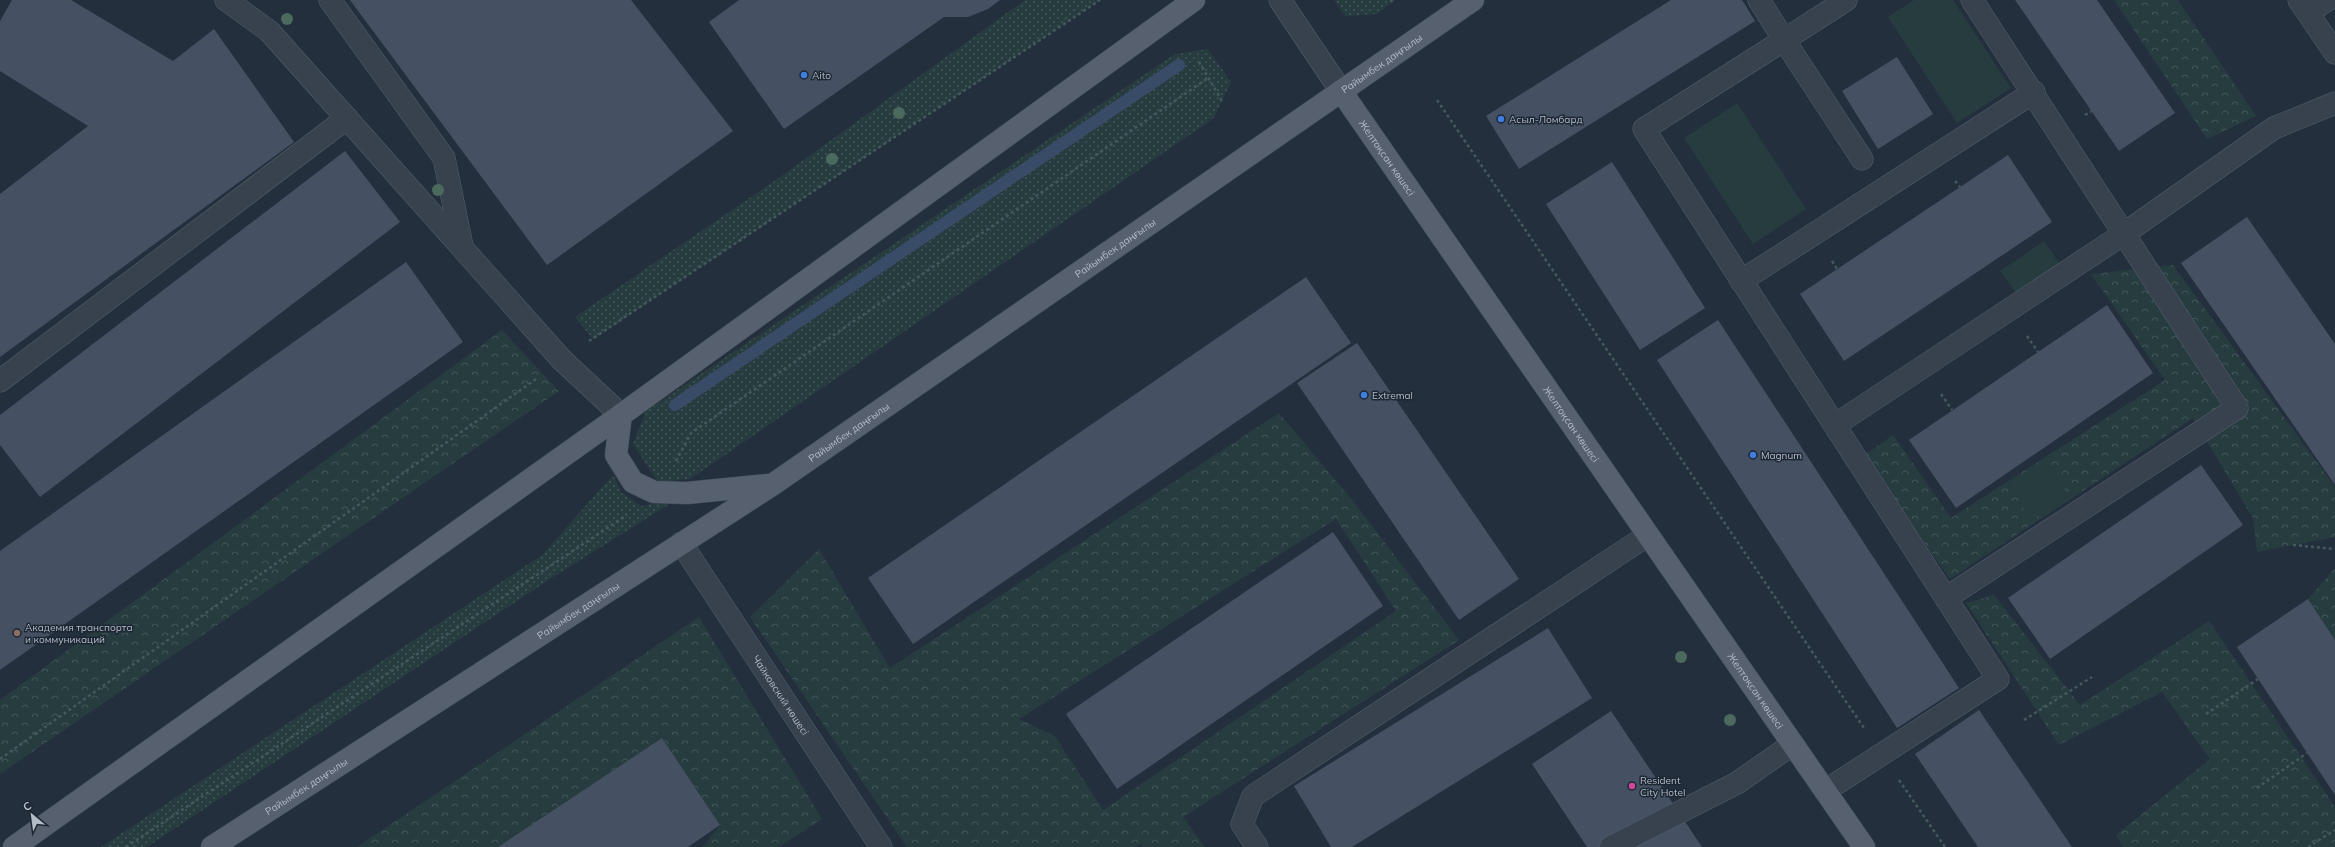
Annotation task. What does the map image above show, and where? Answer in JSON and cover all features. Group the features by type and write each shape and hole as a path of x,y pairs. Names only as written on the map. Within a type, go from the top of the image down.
{"main road":[{"path":"14,847 621,414 1194,0"},
{"name":"Райымбек даңғылы","path":"212,847 772,485 1473,0"},
{"name":"Желтоқсан көшесі","path":"1341,91 1864,847"},
{"path":"621,414 616,455 633,482 654,492 687,493 772,485"}],"street":[{"path":"226,0 270,30 562,360 621,414"},
{"path":"330,0 444,158 462,248"},
{"name":"Желтоқсан көшесі","path":"1280,0 1341,91"},
{"path":"1759,0 1862,159"},
{"path":"1824,791 1998,679 1644,129 1846,0"},
{"path":"1946,598 2237,408 2034,92 1972,0"},
{"path":"2327,0 2303,6 2335,53"},
{"path":"1742,281 2034,92"},
{"path":"1835,425 2125,233 2274,128 2335,104"},
{"path":"0,381 347,118"},
{"path":"1257,847 1242,824 1253,796 1648,535"},
{"name":"Чайковский көшесі","path":"681,543 881,847"},
{"path":"1611,847 1737,783 1793,744"}],"path":[{"path":"1199,62 1222,101"},
{"path":"673,467 691,433 1208,78"},
{"path":"1437,100 1945,847"},
{"path":"126,847 628,514"},
{"path":"2292,545 2335,549"},
{"path":"2024,720 2092,677"},
{"path":"2206,714 2258,679"},
{"path":"2257,788 2307,753"},
{"path":"2308,847 2335,830"}],"green space":[{"path":"1025,0 1100,0 593,339 575,317 776,180"},
{"path":"1334,0 1395,0 1377,14 1345,16"},
{"path":"1914,0 1953,0 2011,88 1957,123 1888,17"},
{"path":"2114,0 2178,0 2256,116 2207,139"},
{"path":"1208,49 1231,82 1214,118 690,479 658,482 633,444 646,411 1175,54"},
{"path":"1737,103 1806,209 1753,244 1684,138"},
{"path":"2044,241 2060,264 2016,293 2000,271"},
{"path":"2173,265 2335,487 2335,537 2257,552 2253,518 2193,418 1950,579 1863,456 1893,435 1951,518 2165,380 2091,274"},
{"path":"502,330 559,391 0,774 0,700"},
{"path":"1279,413 1357,506 1459,640 1183,817 1205,847 1143,847 1141,844 1136,847 907,847 750,617 819,549 890,668","holes":["1336,519 1396,611 1103,810 1055,736 1019,719"]},
{"path":"2045,460 2069,496 2031,520 2008,483"},
{"path":"613,475 622,493 641,506 676,500 553,577 147,847 101,847 542,555"},
{"path":"2335,568 2335,640 2308,599"},
{"path":"1994,595 2080,705 2209,621 2335,807 2335,847 2123,847 2116,835 2210,759 2162,692 2059,745 1966,603"},
{"path":"699,617 822,819 779,847 703,847 720,825 662,738 498,847 357,847"}],"building":[{"path":"12,0 71,0 173,61 214,29 294,142 0,357 0,194 88,126 0,71 0,21"},
{"path":"350,0 631,0 733,131 547,265"},
{"name":"Aito","path":"739,0 1000,0 988,9 968,17 944,17 784,129 709,22"},
{"path":"1671,0 1742,0 1755,21 1519,169 1486,116"},
{"path":"2015,0 2097,0 2175,113 2119,151"},
{"path":"1897,57 1933,114 1878,149 1842,91"},
{"path":"345,151 400,222 40,497 0,445 0,415"},
{"path":"2008,155 2052,222 1844,361 1800,294"},
{"path":"1612,162 1705,308 1640,350 1546,204"},
{"path":"2247,217 2335,344 2335,485 2181,263"},
{"path":"406,262 463,342 0,670 0,551"},
{"path":"1306,277 1351,343 913,644 868,578"},
{"path":"2107,305 2153,373 1956,508 1909,440"},
{"path":"1718,320 1959,688 1897,728 1657,360"},
{"path":"1357,343 1519,579 1459,620 1297,383"},
{"path":"2201,465 2243,525 2050,659 2008,598"},
{"path":"1333,532 1383,606 1117,789 1066,714"},
{"path":"2308,599 2335,640 2335,795 2237,647"},
{"path":"1548,628 1592,698 1352,847 1331,847 1294,786"},
{"path":"1979,710 2072,847 1978,847 1915,754"},
{"path":"1611,711 1702,847 1587,847 1532,764"},
{"path":"662,738 720,825 688,847 498,847"}],"waterway":[{"path":"675,405 1179,65"}],"place":[{"name":"Aito","path":"804,75"},
{"name":"Асыл-Ломбард","path":"1501,119"},
{"name":"Extremal","path":"1364,395"},
{"name":"Magnum","path":"1753,455"},
{"name":"Академия транспорта и коммуникаций","path":"17,633"},
{"name":"Resident City Hotel","path":"1632,786"}]}
